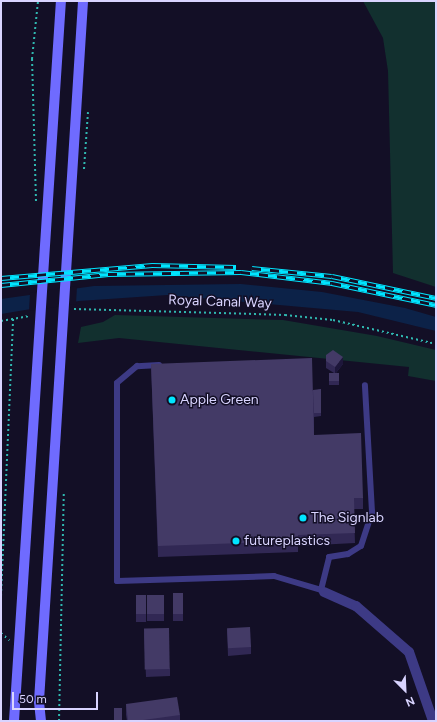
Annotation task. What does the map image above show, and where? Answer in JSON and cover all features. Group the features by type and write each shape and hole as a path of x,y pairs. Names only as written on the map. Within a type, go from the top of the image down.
{"main road":[{"path":"14,721 61,1"},
{"path":"41,721 38,701 83,1"}],"street":[{"path":"323,591 356,606 409,652 433,721"}],"lane":[{"path":"166,365 137,366 117,383 117,581 274,576 323,591 329,557 348,554 361,546 372,512 366,385"}],"path":[{"path":"36,202 32,59 38,1"},
{"name":"Royal Canal Way","path":"66,310 285,315 333,320 436,344"},
{"path":"1,321 36,315"},
{"path":"1,596 13,318"},
{"path":"58,720 64,483"},
{"path":"1,633 13,644"}],"green space":[{"path":"363,1 436,1 436,287 393,273 388,71 383,38"},
{"path":"115,315 283,320 377,336 436,350 436,381 408,376 409,367 119,338 78,343 81,327 103,322"}],"water":[{"path":"241,284 322,292 405,308 436,317 436,331 358,312 167,295 79,301 1,314 1,299 94,286"}],"pier":[{"path":"77,286 76,304 29,311 30,293"}],"building":[{"path":"333,350 343,357 335,367 326,361 326,355"},
{"path":"312,358 314,435 361,433 363,498 354,498 355,533 298,535 298,541 158,546 151,364"},
{"path":"329,373 339,373 339,381 329,381"},
{"path":"321,389 321,413 314,413 313,390"},
{"path":"173,593 183,593 183,614 173,614"},
{"path":"136,595 146,595 146,614 136,614"},
{"path":"147,595 164,595 164,614 147,614"},
{"path":"250,627 251,647 228,648 227,628"},
{"path":"144,628 169,628 170,669 145,669"},
{"path":"177,697 180,715 128,721 126,704"},
{"path":"114,708 122,708 122,721 114,721"}],"railway":[{"path":"1,278 152,265 236,267"},
{"path":"252,268 332,276 436,298"},
{"path":"1,285 108,274 241,272 332,283 436,305"}],"place":[{"name":"Apple Green","path":"172,400"},
{"name":"The Signlab","path":"303,518"},
{"name":"futureplastics","path":"236,541"}]}
